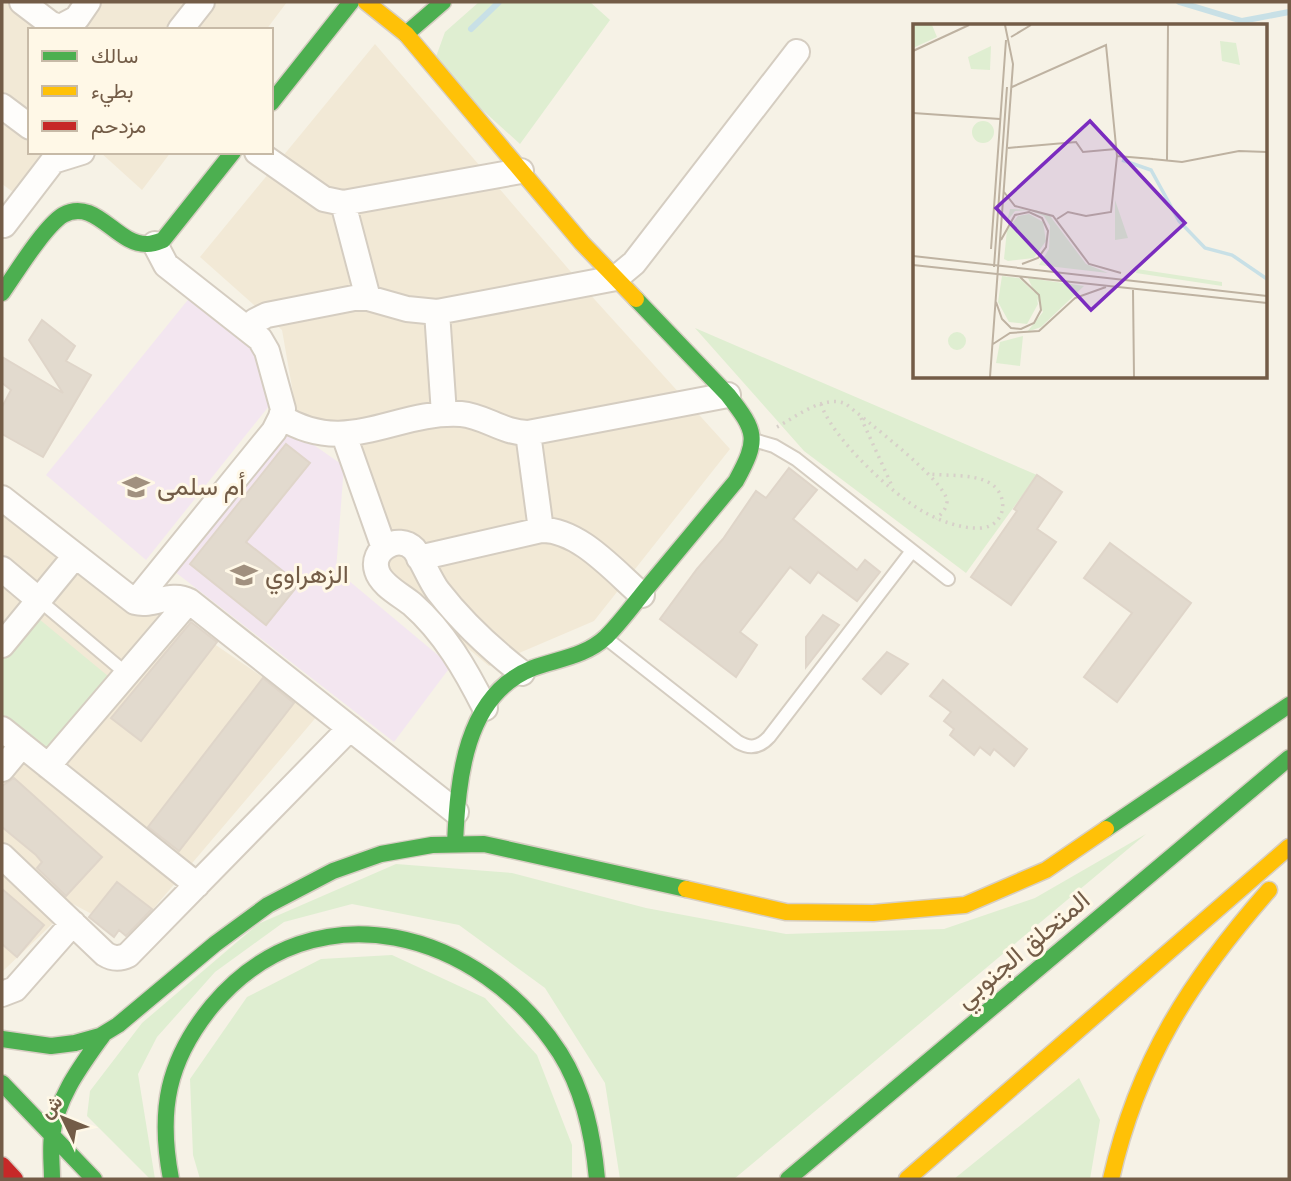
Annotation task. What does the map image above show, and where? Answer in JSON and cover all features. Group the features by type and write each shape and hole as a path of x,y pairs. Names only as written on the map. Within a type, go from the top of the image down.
{"main road":[{"path":"273,100 351,2"},
{"path":"366,2 406,34 582,243 728,396 749,424 753,440 748,459 736,481 605,638 588,650 522,673 499,691 485,708 466,744 456,812 455,843"},
{"path":"406,34 443,2"},
{"path":"2,293 56,222 72,212 90,213 138,245 155,244 169,233 231,154"},
{"path":"52,1179 52,1133 58,1110 71,1082 103,1035 237,928 285,894 333,870 413,846 484,844 786,912 873,913 965,905 1046,870 1289,705"},
{"name":"المتحلق الجنوبي","path":"788,1179 1289,758"},
{"path":"907,1179 1289,847"},
{"path":"1111,1179 1129,1110 1150,1059 1174,1014 1248,913 1281,877"},
{"path":"171,1179 164,1146 166,1099 179,1055 202,1016 233,982 271,957 314,940 359,934 404,938 448,952 487,975 522,1006 553,1042 578,1086 592,1134 597,1179"},
{"path":"2,1039 28,1046 55,1048 103,1035"},
{"path":"2,1083 94,1179"},
{"path":"2,1165 15,1179"}],"street":[{"path":"22,2 51,24 60,27 77,18 88,2"},
{"path":"182,28 202,2"},
{"path":"248,328 267,315 354,298 368,298 407,309 437,312 616,278 634,263 797,52"},
{"path":"2,106 28,126"},
{"path":"35,249 3,224 57,155 72,157 78,154"},
{"path":"260,154 324,199 343,203 521,171"},
{"path":"343,203 368,298"},
{"path":"135,602 274,431 281,417 281,401 267,352 260,339 166,265 155,244"},
{"path":"437,312 444,414"},
{"path":"281,417 306,430 344,435 444,414 474,416 505,430 528,433 728,396"},
{"path":"528,433 541,530"},
{"path":"344,435 384,548"},
{"path":"2,498 135,602 152,604 175,597 190,601 456,812"},
{"path":"419,558 541,530 559,531 578,541 642,595"},
{"path":"485,708 454,653 422,614 381,579 376,563 378,554 384,548 391,543 408,545 437,589 477,635 522,673"},
{"path":"2,645 75,556"},
{"path":"2,569 39,600"},
{"path":"48,766 190,601"},
{"path":"454,653 477,635"},
{"path":"2,856 106,954 122,958 128,955 350,728"},
{"path":"2,729 197,885"},
{"path":"2,769 22,745"},
{"path":"2,994 15,989 73,923"}],"lane":[{"path":"753,440 774,446 796,459 947,579"},
{"path":"605,638 738,742 751,747 758,746 769,737 912,551"},
{"path":"39,600 127,674"}],"path":[{"path":"753,440 821,404 840,401 930,474 947,501 944,510 936,519"},
{"path":"821,404 832,426 863,462 907,501 936,519 982,528 1001,516 1004,501 998,489 980,478 930,474"},
{"path":"860,416 894,490"}],"shaded area":[{"path":"2,2 14,2 47,28 28,28 28,154 56,154 20,197 2,184"},
{"path":"101,2 287,2 268,28 82,28"},
{"path":"375,44 596,301 730,449 594,621 489,666 375,570 367,468 296,410 282,330 200,257"},
{"path":"102,154 169,154 142,190"},
{"path":"191,296 262,350 269,406 146,560 46,475"},
{"path":"281,422 344,466 336,570 451,666 394,742 170,568"},
{"path":"2,499 318,715 131,935 73,904 2,972"}],"green space":[{"path":"479,2 590,2 610,20 520,144 433,65 445,32"},
{"path":"695,328 1037,475 966,573 804,451"},
{"path":"33,614 114,681 50,759 2,719 2,651"},
{"path":"1146,834 734,1179 620,1179 605,1083 545,988 459,925 352,904 284,922 215,972 157,1037 138,1074 155,1179 150,1179 87,1116 90,1091 142,1023 258,924 396,864 512,873 646,908 786,934 944,929 1035,898"},
{"path":"392,955 485,998 537,1055 572,1145 572,1179 200,1179 193,1155 190,1079 247,997 321,959"},
{"path":"1079,1078 1100,1120 1090,1179 954,1179"}],"building":[{"path":"42,320 75,346 66,361 91,375 43,457 2,434 2,407 11,390 2,383 2,357 63,393 29,340"},
{"path":"286,444 310,463 246,542 299,584 266,625 190,564"},
{"path":"789,468 817,490 793,519 857,570 865,560 880,572 857,601 818,572 810,583 790,567 740,632 757,645 736,677 660,619 723,539 756,491 766,498"},
{"path":"1037,475 1062,492 1037,529 1056,542 1011,605 971,577 1017,511 1014,509"},
{"path":"1110,543 1191,603 1117,702 1084,677 1132,613 1084,578"},
{"path":"823,615 839,625 806,667 806,637"},
{"path":"191,622 217,642 141,741 111,718"},
{"path":"887,652 908,664 881,694 863,679"},
{"path":"263,678 294,703 179,851 148,827"},
{"path":"943,680 1027,749 1014,766 994,749 990,755 980,747 974,755 950,735 954,729 944,721 951,712 930,696"},
{"path":"14,778 102,857 66,896 37,868 42,862 36,855 2,827 2,786"},
{"path":"117,882 152,909 126,936 119,930 114,937 89,917"},
{"path":"2,889 44,925 17,957 2,944"}],"waterway":[{"path":"471,29 499,2"},
{"path":"1179,2 1242,21 1289,12"}],"traffic: fast":[{"path":"273,100 351,2"},
{"path":"406,34 443,2"},
{"path":"2,293 55,221 75,211 96,217 136,242 149,244 163,240 231,154"},
{"path":"455,843 459,793 469,742 492,698 510,681 533,668 581,653 606,637 736,481 749,455 752,436 738,408 636,299"},
{"path":"1106,829 1289,705"},
{"path":"788,1179 1289,758"},
{"path":"2,1039 51,1046 100,1036 118,1025 215,944 268,905 333,871 381,854 432,845 484,844 686,889"},
{"path":"171,1179 167,1154 166,1109 176,1067 197,1026 212,1006 253,968 299,944 347,935 395,938 442,952 487,977 527,1011 560,1053 575,1083 590,1130 597,1179"},
{"path":"52,1179 51,1141 59,1108 71,1082 103,1035"},
{"path":"2,1083 94,1179"}],"traffic: slow":[{"path":"366,2 406,34 582,243 636,299"},
{"path":"686,889 786,912 873,913 965,905 1046,870 1106,829"},
{"path":"907,1179 1289,847"},
{"path":"1111,1179 1136,1097 1170,1024 1215,957 1269,890"}],"traffic: jam":[{"path":"2,1165 15,1179"}],"place":[{"name":"أم سلمى","path":"136,487"},
{"name":"الزهراوي","path":"244,575"}]}
